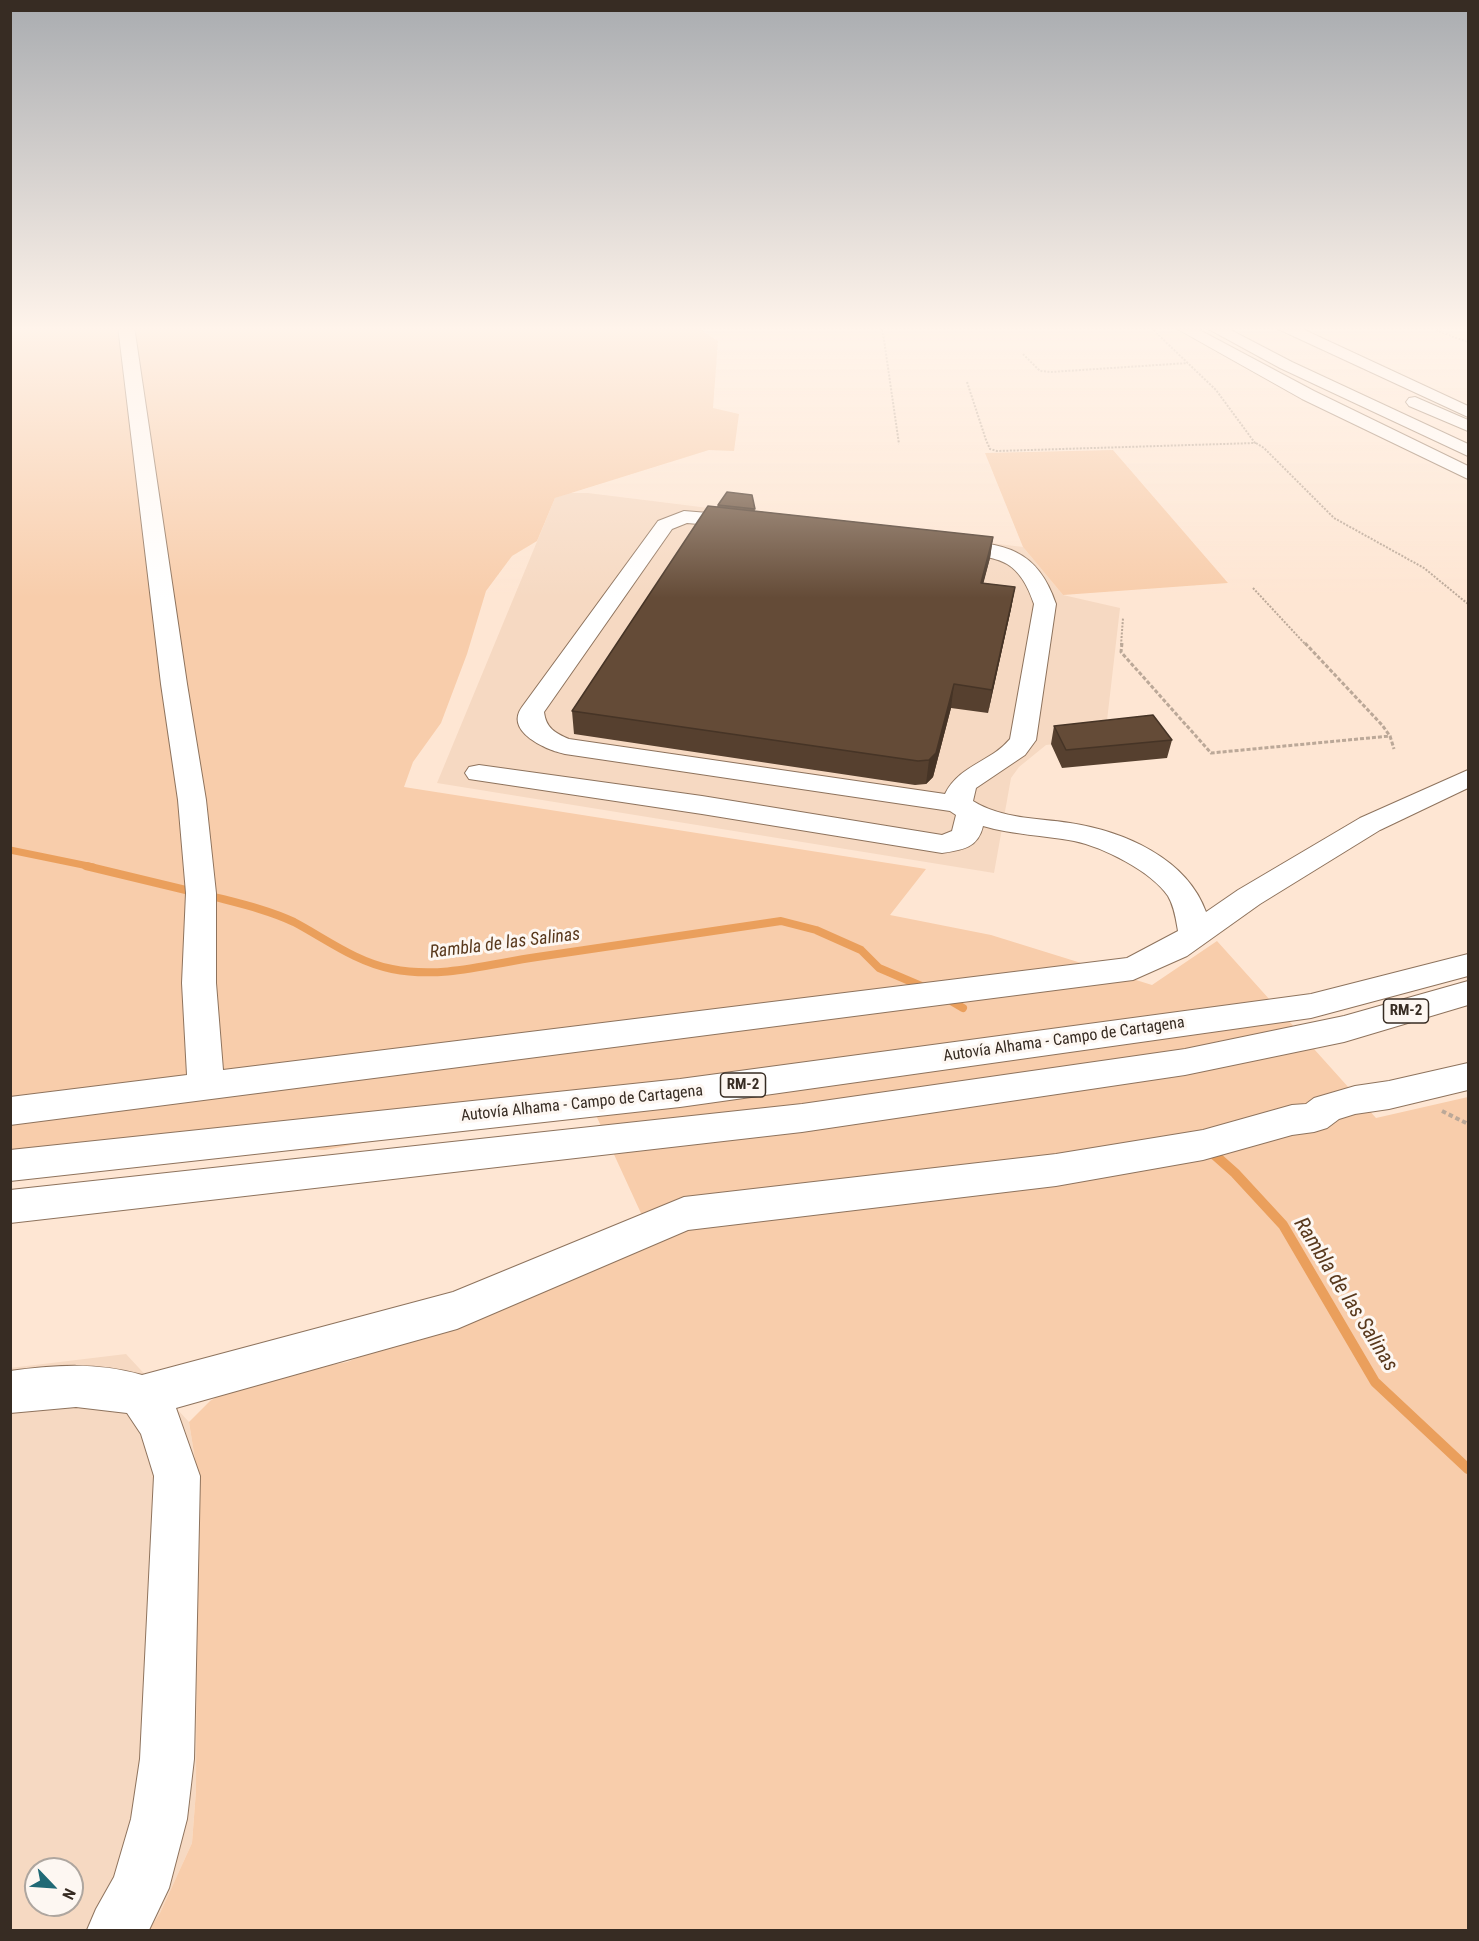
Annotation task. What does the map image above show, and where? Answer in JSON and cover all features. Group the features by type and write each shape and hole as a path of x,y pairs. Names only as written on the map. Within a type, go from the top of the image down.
{"main road":[{"path":"138,417 192,800 201,893 199,983 207,1087"},
{"path":"1352,417 1468,473"},
{"path":"1385,417 1468,456"},
{"path":"1394,417 1468,451"},
{"path":"1435,417 1468,432"},
{"path":"1447,417 1468,426"},
{"path":"769,525 684,517 665,525 531,711 531,723 539,734 565,746 964,809 995,820 1077,832 1116,845 1150,863 1178,888 1192,917 1194,935"},
{"path":"479,773 702,805 942,844 955,842 966,836 964,809 957,795 960,786 968,779 1013,755 1023,741 1045,604 1041,590 1017,560 1007,554 997,550 919,542"},
{"path":"702,805 718,769"},
{"path":"10,1111 1133,969 1176,948 1250,897 1370,824 1468,778"},
{"name":"Autovía Alhama - Campo de Cartagena","path":"10,1166 692,1092 1311,1006 1468,965"},
{"name":"RM-2","path":"10,1207 802,1118 1185,1062 1344,1029 1468,993"},
{"path":"1344,1029 1376,1032 1468,1010"},
{"path":"10,1392 74,1384 102,1385 142,1396 457,1310 684,1214 1056,1170 1203,1145 1292,1120 1314,1118 1327,1108 1355,1100 1389,1095 1468,1077"},
{"path":"117,1930 140,1888 159,1820 167,1759 177,1476 162,1425 142,1396"}],"path":[{"path":"895,417 899,444"},
{"path":"978,417 990,449 997,451 1256,442"},
{"path":"1236,417 1256,442 1334,518 1424,568 1468,604"},
{"path":"1253,588 1383,725 1394,749"},
{"path":"1123,618 1121,652 1211,753 1390,736"}],"shaded area":[{"path":"10,417 739,417 734,451 709,450 555,498 537,541 512,556 486,591 467,654 441,723 413,762 404,787 926,869 890,915 991,935 1152,985 1217,941 1376,1118 1468,1097 1468,1930 149,1930 160,1913 192,1843 196,1791 197,1472 189,1422 210,1401 241,1382 347,1362 624,1251 645,1222 589,1100 325,1150 176,1145 11,1163"},
{"path":"1113,450 1228,583 1063,595 1023,547 985,453"},
{"path":"567,493 588,493 1023,547 1063,595 1120,608 1105,738 1046,745 1019,767 1011,778 994,873 437,783 555,498"},
{"path":"126,1354 189,1422 197,1472 196,1791 192,1843 160,1913 149,1930 11,1930 10,1368"}],"building":[{"path":"727,492 752,495 755,509 718,505"},
{"path":"708,506 993,537 981,583 1015,587 992,690 954,684 936,753 929,760 918,761 572,711"},
{"path":"1153,715 1172,740 1066,750 1054,726"}],"waterway":[{"name":"Rambla de las Salinas","path":"10,850 93,867"},
{"name":"Rambla de las Salinas","path":"86,866 194,892"},
{"name":"Rambla de las Salinas","path":"207,895 273,913 366,961 411,972 465,969 781,921 816,930 861,950 879,968 926,988"},
{"name":"Rambla de las Salinas","path":"946,998 963,1008"},
{"name":"Rambla de las Salinas","path":"1208,1149 1235,1173 1283,1225 1375,1382 1468,1469"}]}
